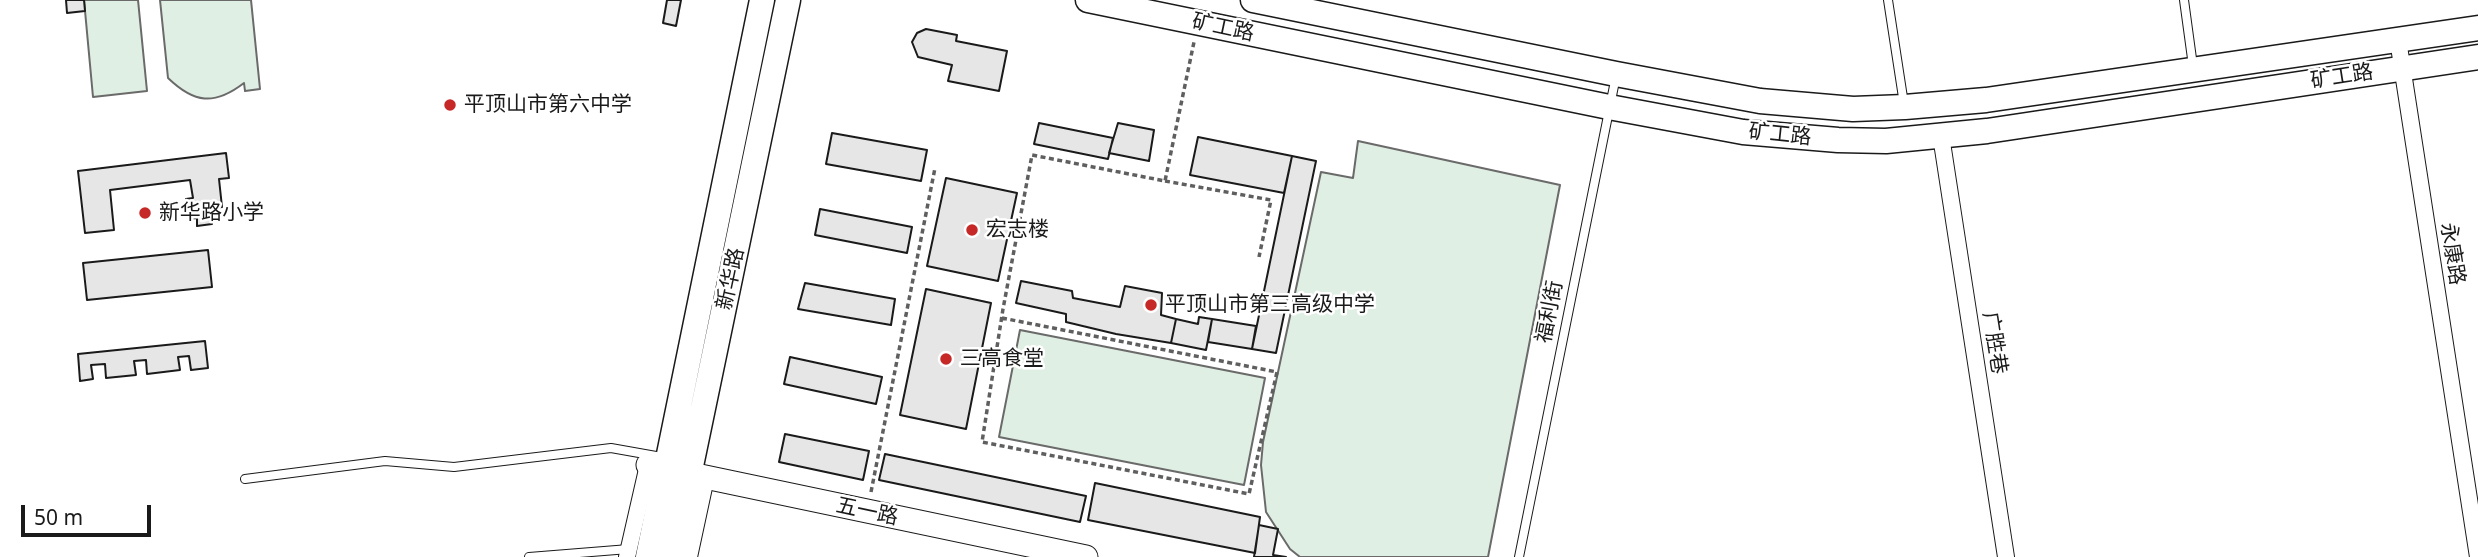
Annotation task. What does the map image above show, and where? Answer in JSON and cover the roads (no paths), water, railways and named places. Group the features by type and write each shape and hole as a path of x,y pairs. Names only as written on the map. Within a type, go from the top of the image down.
{"main road":[{"name":"新华路","path":"672,557 676,469 762,0"},
{"name":"新华路","path":"635,554 676,469 788,0"},
{"name":"矿工路","path":"1088,0 1743,132 1886,141 2000,129 2478,57"},
{"name":"矿工路","path":"1252,0 1760,101 1853,109 1986,100 2478,28"}],"street":[{"name":"永康路","path":"2398,40 2478,557"},
{"name":"广胜巷","path":"1941,136 2006,557"},
{"name":"五一路","path":"676,469 1001,544 1086,557"},
{"path":"676,469 689,557"}],"lane":[{"path":"1888,0 1905,107"},
{"path":"2184,0 2194,69"},
{"name":"福利街","path":"1519,557 1616,74"},
{"path":"245,479 385,461 454,467 611,448 676,469"},
{"path":"529,557 635,554"}],"place":[{"name":"平顶山市第六中学","path":"450,105"},
{"name":"新华路小学","path":"145,213"},
{"name":"宏志楼","path":"972,230"},
{"name":"平顶山市第三高级中学","path":"1151,305"},
{"name":"三高食堂","path":"946,359"}]}
